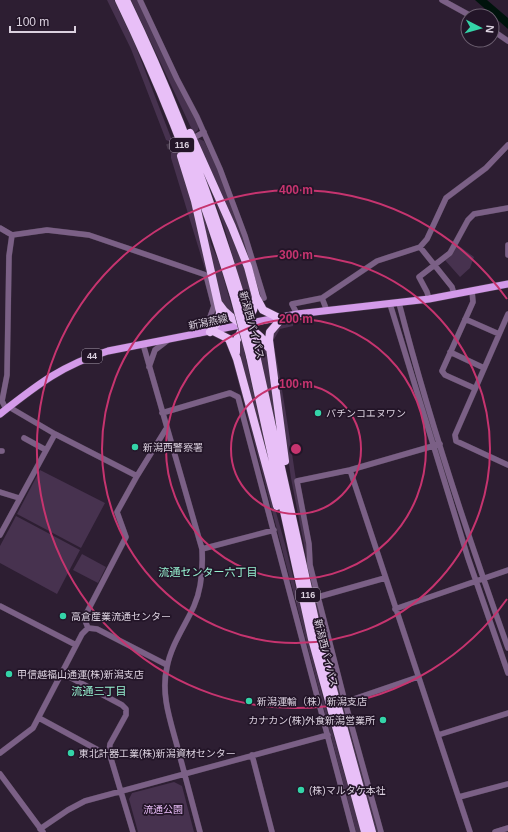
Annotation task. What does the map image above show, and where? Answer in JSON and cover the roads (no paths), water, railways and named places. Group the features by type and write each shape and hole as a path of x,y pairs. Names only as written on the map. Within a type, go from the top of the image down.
{"highway":[{"name":"新潟西バイパス","path":"118,0 161,84"},
{"name":"新潟西バイパス","path":"126,0 161,84 237,295 253,355 318,662 365,832"},
{"path":"161,84 183,117 232,227 260,298 263,310 280,318 270,332 269,349 298,563"},
{"path":"161,84 195,200 218,302 219,318 212,331 229,340 237,359 298,563"},
{"path":"237,359 236,340 260,298"},
{"path":"218,302 228,316 244,324 260,335 269,349"},
{"name":"新潟西バイパス","path":"298,563 344,735 372,832"}],"main road":[{"name":"新潟燕線","path":"5,410 45,379 69,366 108,351 297,314 429,299 508,284"}],"street":[{"path":"140,0 204,132 233,204 260,298"},
{"path":"442,0 460,10"},
{"path":"197,136 204,132"},
{"path":"297,314 292,304 322,298 377,261 420,247 427,239 446,198 486,168 508,145"},
{"path":"429,299 427,292 418,277 452,250 468,220 474,214 508,208"},
{"path":"0,228 12,235 47,230 89,234 206,275 214,306 209,320 199,326 199,334"},
{"path":"12,235 9,256 7,372 2,401 5,410 137,476"},
{"path":"508,245 508,255"},
{"path":"420,247 452,287 454,294"},
{"path":"472,291 473,302 450,352 443,369 443,373 474,388"},
{"path":"322,298 327,310"},
{"path":"399,303 415,366 483,579 508,648"},
{"path":"390,304 476,581 508,673"},
{"path":"508,314 474,388 455,435 456,441 508,465"},
{"path":"465,319 499,334"},
{"path":"149,368 153,353 169,340"},
{"path":"143,344 166,429 202,549 202,570 197,598 173,647 167,665 165,681 166,700 200,832"},
{"path":"450,352 484,368"},
{"path":"162,412 230,393 237,395 353,832"},
{"path":"88,628 84,618 126,537 117,512 166,429"},
{"path":"0,535 3,523 19,498 54,434"},
{"path":"24,438 46,450"},
{"path":"381,832 345,702 310,565 309,544 297,481 350,470 440,444"},
{"path":"350,470 470,832"},
{"path":"0,492 19,498"},
{"path":"202,549 274,530"},
{"path":"395,609 508,570"},
{"path":"318,596 385,578"},
{"path":"0,606 76,645"},
{"path":"0,753 30,731 39,718 76,645 84,631 88,628 97,629 167,665"},
{"path":"62,673 124,707 126,715 110,744 109,752 133,832"},
{"path":"345,702 418,677"},
{"path":"438,736 508,713"},
{"path":"39,718 98,750 109,752"},
{"path":"0,774 42,830 80,803 328,735"},
{"path":"252,755 272,832"},
{"path":"459,797 508,784"},
{"path":"496,832 508,828"}],"tunnel":[{"path":"167,147 184,141"}],"place":[{"name":"パチンコエヌワン","path":"318,413"},
{"name":"新潟西警察署","path":"135,447"},
{"name":"高倉産業流通センター","path":"63,616"},
{"name":"甲信越福山通運(株)新潟支店","path":"9,674"},
{"name":"新潟運輸（株）新潟支店","path":"249,701"},
{"name":"カナカン(株)外食新潟営業所","path":"383,720"},
{"name":"東北計器工業(株)新潟資材センター","path":"71,753"},
{"name":"(株)マルタケ本社","path":"301,790"}],"district":[{"name":"流通センター六丁目","path":"208,572"},
{"name":"流通三丁目","path":"99,691"}],"park label":[{"name":"流通公園","path":"163,809"}]}
